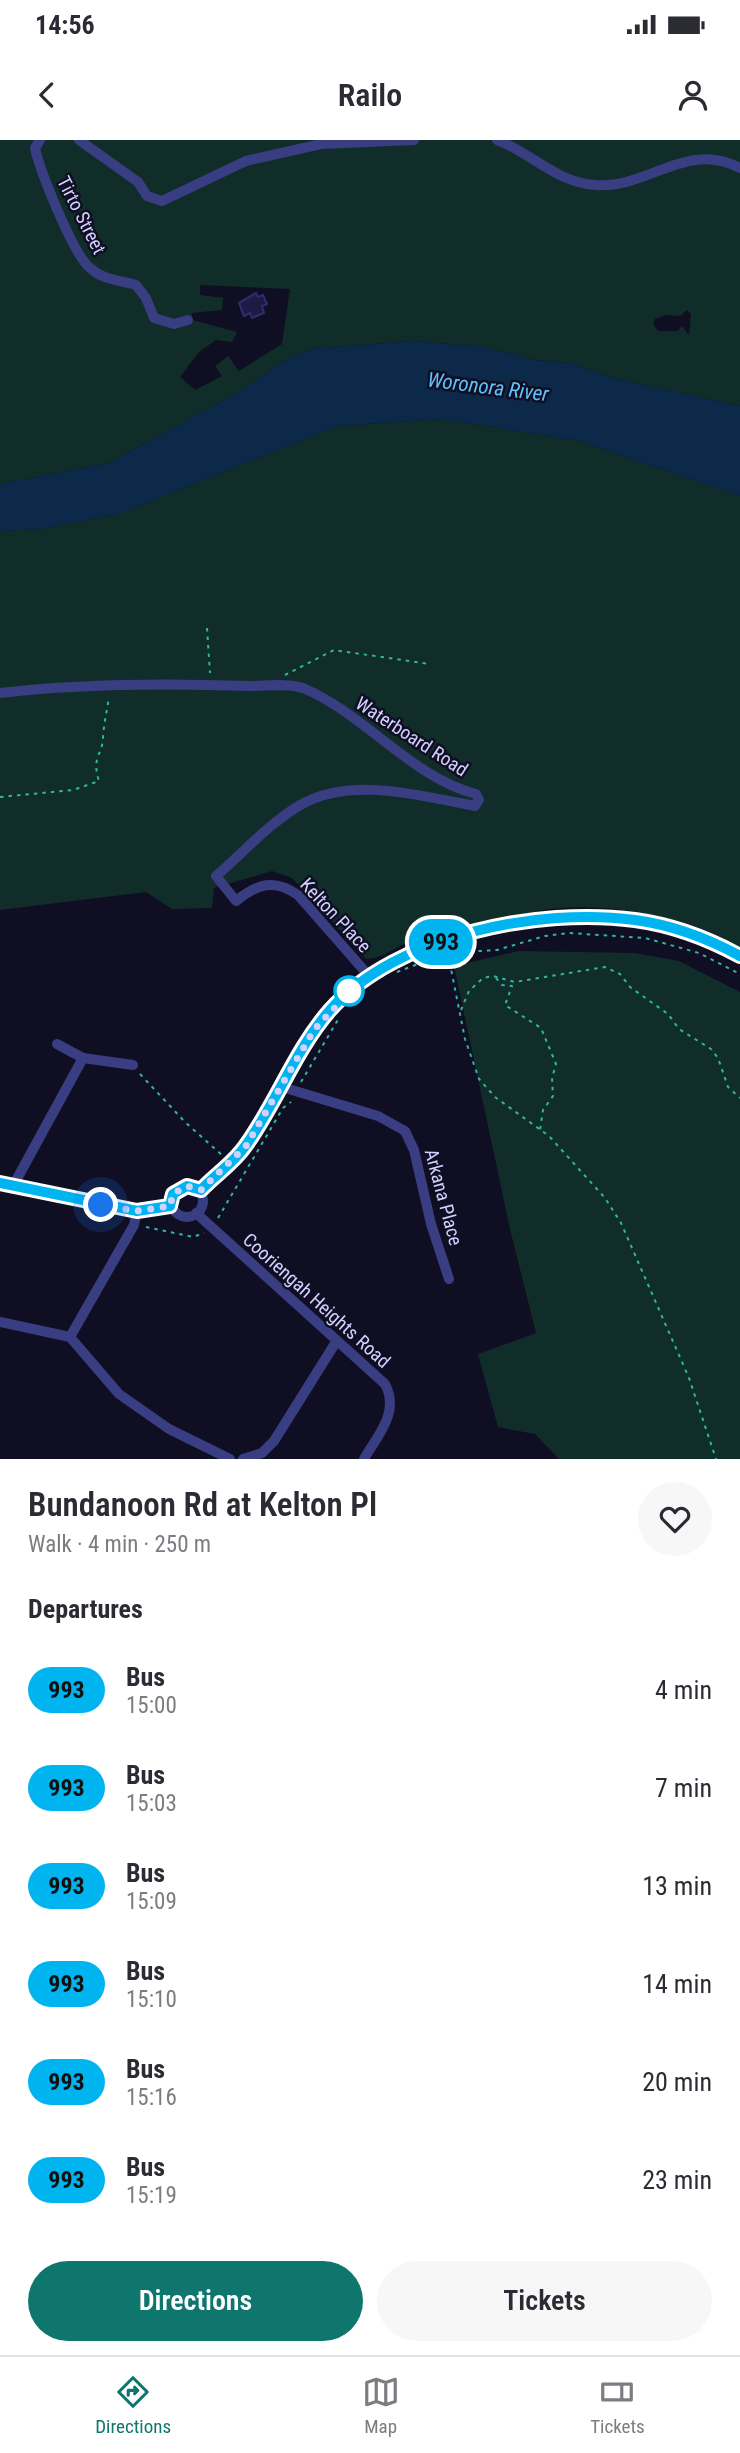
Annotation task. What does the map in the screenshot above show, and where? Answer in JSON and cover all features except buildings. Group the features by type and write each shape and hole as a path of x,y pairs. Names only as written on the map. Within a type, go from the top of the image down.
{"street":[{"name":"Tirto Street","path":"40,140 35,148 39,167 88,267 105,279 136,285 146,298 155,318 174,324 188,320"},
{"path":"79,140 138,182 148,196 162,201 246,162 321,144 414,140"},
{"path":"497,140 510,145 554,175 594,185 621,184 690,157 718,160 740,168"},
{"name":"Waterboard Road","path":"0,694 108,685 302,687 364,725 451,786 476,794 479,800 475,806 354,789 304,803 270,827 216,876 236,901"},
{"name":"Kelton Place","path":"236,901 260,885 286,886 298,895 369,976"},
{"path":"201,1190 231,1164 246,1146 325,1016 369,976 411,953 449,939 564,917 611,918 654,923 691,934 740,956"},
{"path":"57,1044 83,1058 133,1065"},
{"path":"13,1186 83,1058"},
{"name":"Arkana Place","path":"282,1087 378,1116 405,1131 414,1150 431,1224 449,1279"},
{"path":"0,1184 137,1211 170,1206"},
{"path":"192,1186 201,1190 205,1202 195,1213 183,1217 176,1215 170,1206 171,1198 178,1190 192,1186"},
{"path":"70,1337 134,1225 137,1211"},
{"name":"Cooriengah Heights Road","path":"195,1213 385,1384 392,1401 387,1420 364,1459"},
{"path":"0,1322 70,1337 119,1394 169,1429 230,1459"},
{"path":"243,1459 262,1453 274,1441 336,1342"}],"path":[{"path":"207,628 211,685"},
{"path":"263,686 334,650 429,664"},
{"path":"0,797 73,790 99,781 95,768 97,751 104,739 102,729 109,699 108,685"},
{"path":"396,973 447,953 497,950 545,936 569,933 645,938 699,953 740,974"},
{"path":"447,953 465,1039 479,1079 495,1097 540,1130 605,1198 621,1223 689,1378 716,1459"},
{"path":"460,1011 469,991 479,980 495,977 515,982 605,967 614,970 630,987 668,1014 679,1029 711,1049 718,1058 728,1087 740,1098"},
{"path":"495,977 502,985 512,986 505,1005 541,1028 554,1059 553,1096 543,1110 540,1130"},
{"path":"134,1225 193,1237 200,1237 209,1228 296,1093 339,1017"},
{"path":"133,1065 185,1122 231,1164"}],"green space":[{"path":"0,140 740,140 740,406 612,378 571,363 534,360 486,347 412,341 312,349 280,363 246,388 109,463 0,484","holes":["200,285 290,289 282,344 239,371 228,356 215,366 222,376 195,390 180,377 199,352 216,340 232,342 237,332 192,320 192,313 222,310 223,298 200,295","687,310 691,314 689,335 682,326 678,331 658,331 653,324 655,319 666,315 680,316"]},
{"path":"442,419 580,441 740,496 740,949 698,929 654,915 585,907 545,910 491,921 413,940 366,959 292,878 272,871 214,888 212,908 172,909 146,892 0,910 0,531 40,529 122,513 337,426"},
{"path":"519,951 635,953 679,961 740,992 740,1459 559,1459 535,1434 498,1427 478,1354 536,1333 510,1229 454,966"}],"water":[{"name":"Woronora River","path":"412,341 486,347 534,360 571,363 612,378 740,406 740,496 580,441 442,419 337,426 122,513 40,529 0,531 0,484 109,463 246,388 280,363 312,349"}],"bus line":[{"name":"993","path":"0,1183 137,1211 170,1206 173,1194 187,1186 201,1190 231,1164 246,1146 314,1030 330,1009 355,986 392,962 449,939 564,917 611,918 654,923 691,934 740,956"}],"route":[{"path":"101,1205 147,1211 170,1206 173,1194 187,1186 201,1190 231,1164 246,1146 314,1030 330,1009 355,986 349,991"}]}
